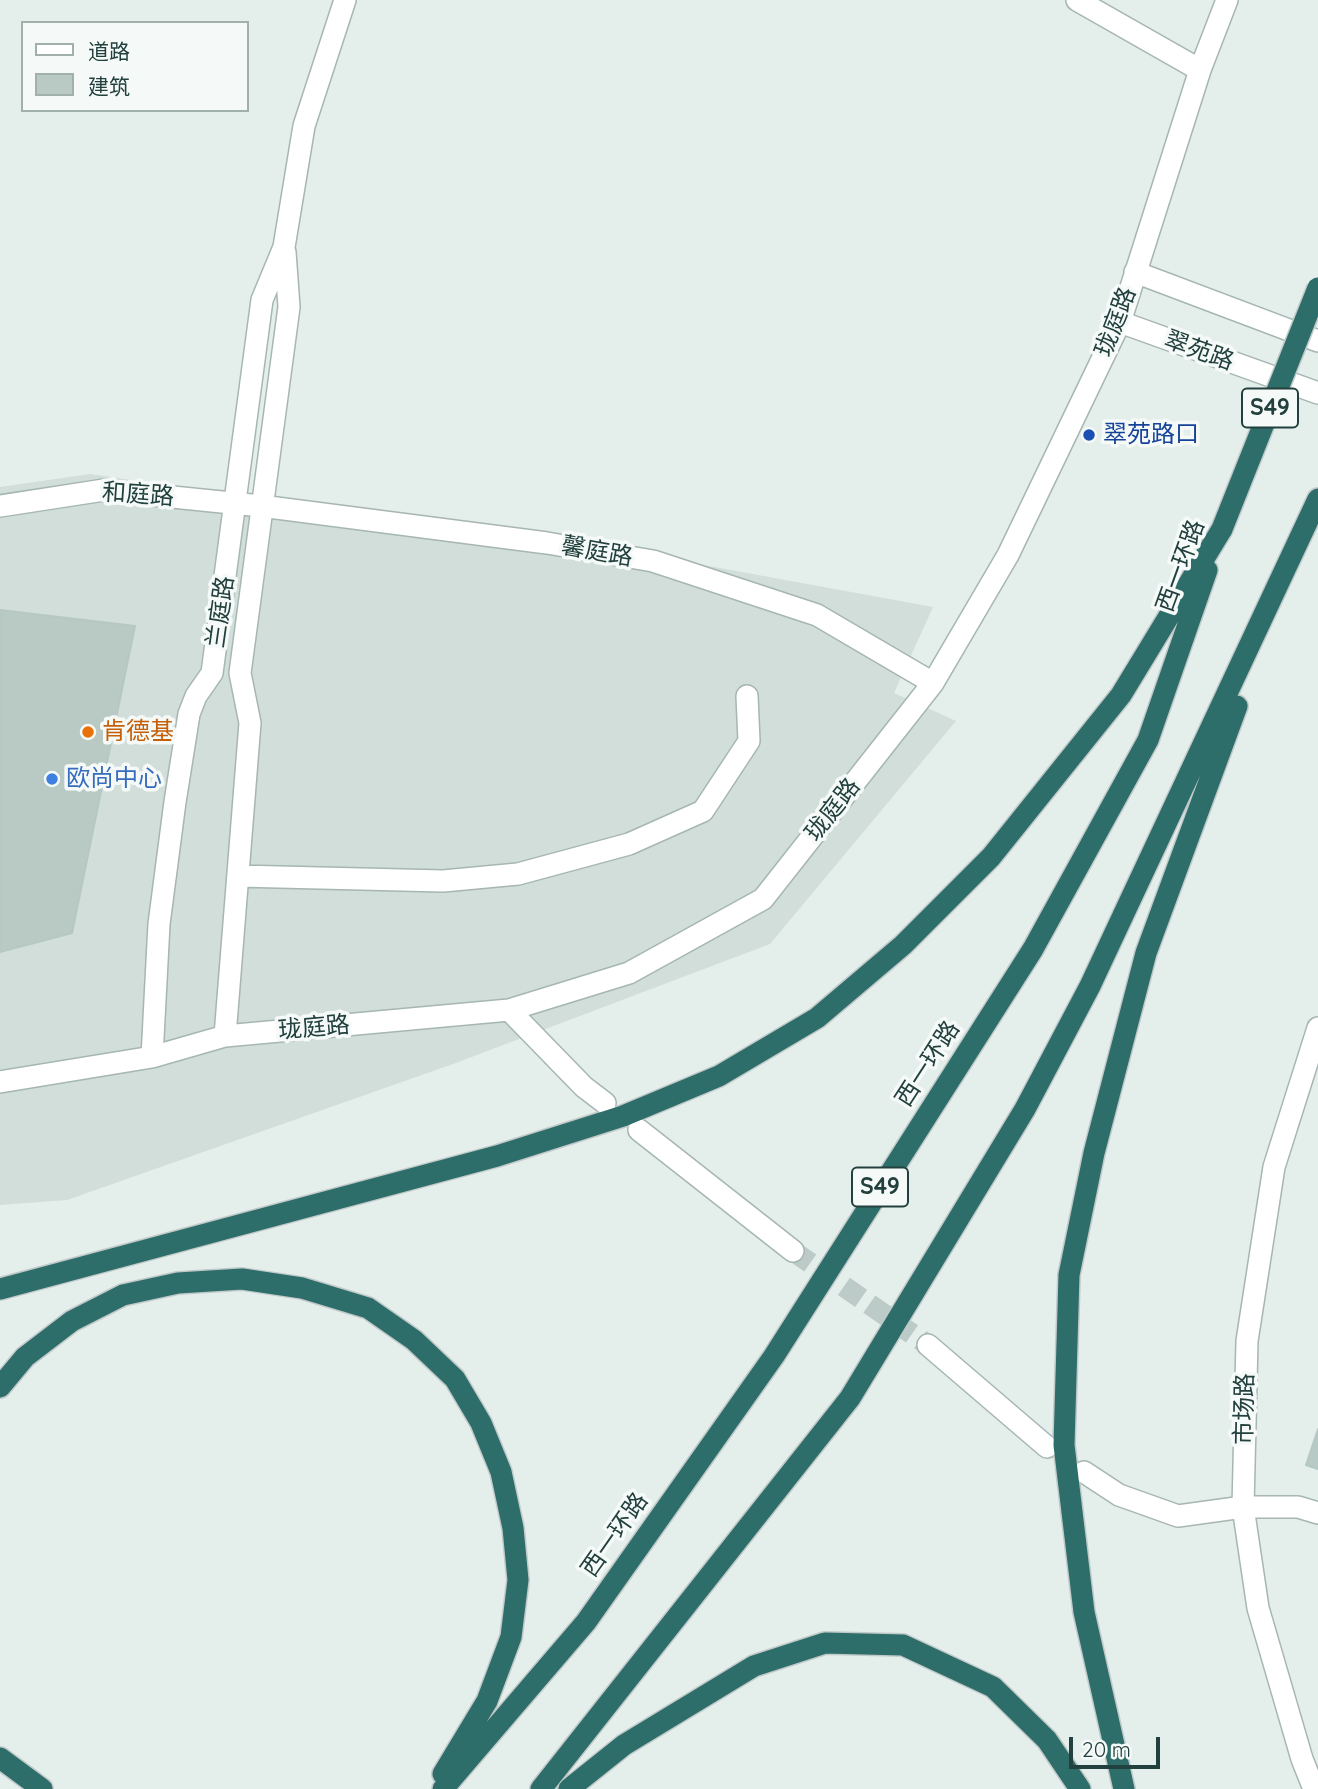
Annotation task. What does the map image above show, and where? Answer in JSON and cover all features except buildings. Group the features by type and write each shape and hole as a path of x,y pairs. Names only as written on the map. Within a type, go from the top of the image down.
{"highway":[{"name":"西一环路","path":"443,1789 586,1622 774,1356 1033,949 1148,740 1222,529 1318,288"},
{"path":"541,1789 850,1398 1025,1109 1064,1035 1284,578 1318,499"},
{"path":"0,1289 497,1156 623,1116 719,1076 817,1018 903,944 991,858 1121,695 1222,529"},
{"path":"1124,1789 1084,1612 1064,1445 1069,1275 1094,1153 1146,953 1284,578"},
{"path":"0,1387 25,1357 72,1321 123,1295 178,1283 242,1279 302,1288 368,1308 414,1340 455,1379 481,1423 501,1472 513,1528 518,1580 512,1637 487,1701 434,1789"},
{"path":"569,1789 624,1745 754,1666 825,1643 903,1645 993,1687 1047,1740 1080,1789"},
{"path":"0,1758 42,1789"}],"street":[{"path":"225,1036 250,723 240,673 289,307 284,247 304,126 345,0"},
{"path":"1077,0 1200,70"},
{"name":"珑庭路","path":"0,1082 152,1057 225,1036 509,1010 629,973 763,899 933,683 1008,555 1120,322 1200,70 1227,0"},
{"name":"兰庭路","path":"152,1057 159,923 189,714 196,696 212,673 262,300 284,247"},
{"path":"1135,272 1318,341"},
{"name":"翠苑路","path":"1120,322 1318,393"},
{"name":"和庭路","path":"0,506 104,490 236,503"},
{"name":"馨庭路","path":"236,503 547,543 653,561 817,615 933,683"},
{"path":"238,876 443,881 518,874 629,844 703,811 749,741 747,696"},
{"path":"509,1010 584,1087 605,1103"},
{"name":"市场路","path":"1314,1789 1302,1759 1258,1608 1243,1507 1247,1341 1274,1167 1318,1028"},
{"path":"639,1130 793,1251"},
{"path":"928,1345 1046,1447"},
{"path":"1084,1472 1119,1495 1178,1516 1243,1507 1298,1507 1318,1513"}],"shaded area":[{"path":"90,474 676,560 933,607 894,693 956,721 770,944 453,1064 67,1200 0,1205 0,487"}],"tunnel":[{"path":"793,1251 928,1345"}],"place":[{"name":"翠苑路口","path":"1089,435"},
{"name":"肯德基","path":"88,732"},
{"name":"欧尚中心","path":"52,779"}]}
